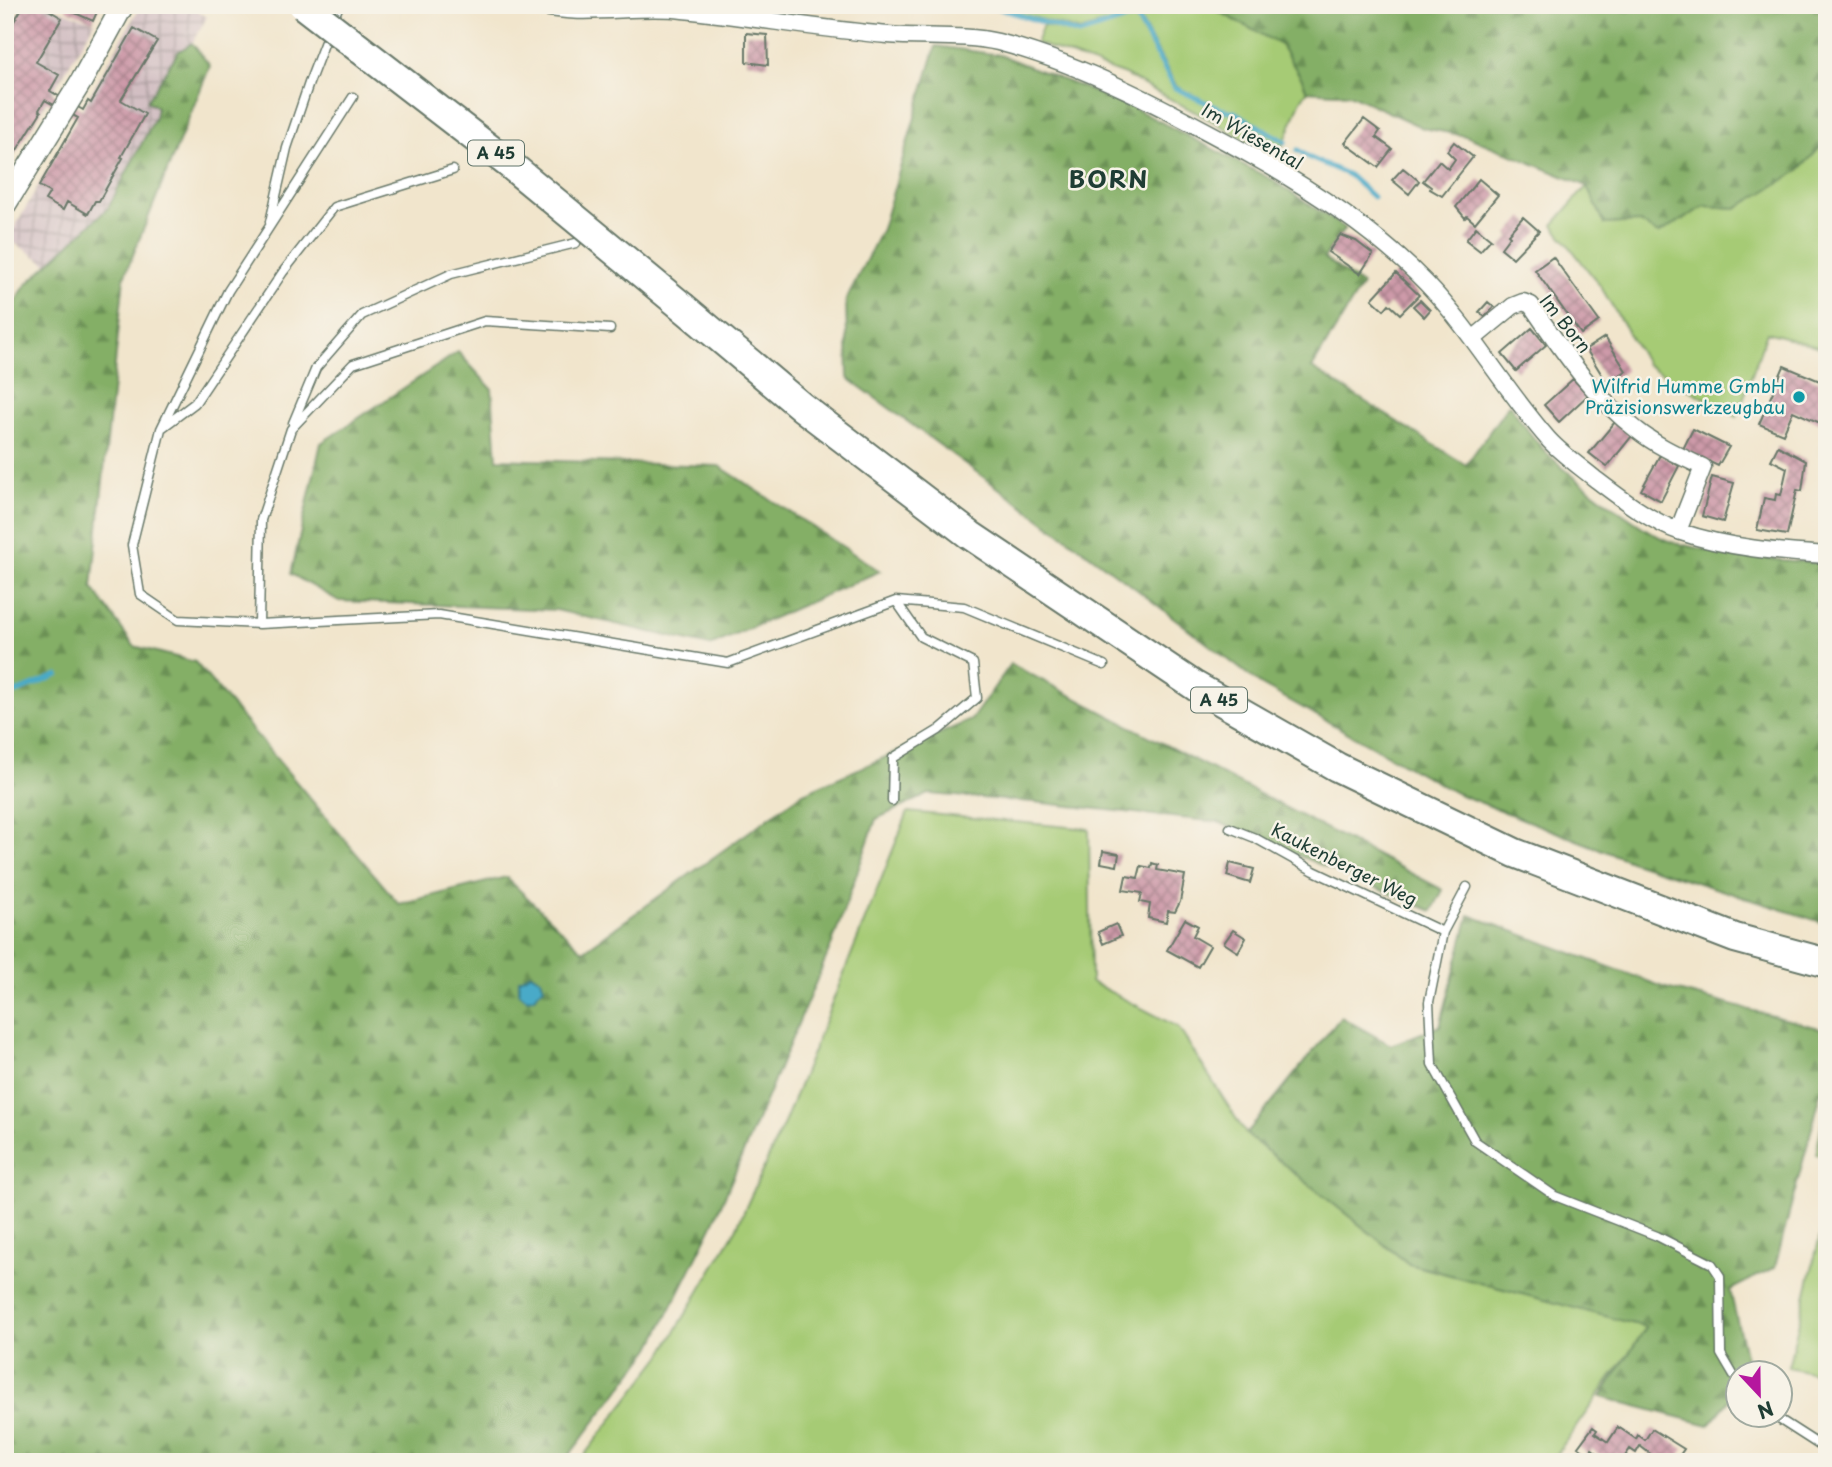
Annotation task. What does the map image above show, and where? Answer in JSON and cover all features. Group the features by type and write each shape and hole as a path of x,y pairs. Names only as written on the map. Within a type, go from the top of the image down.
{"highway":[{"name":"A 45","path":"303,5 986,524 1228,685 1350,757 1490,824 1589,866 1732,918 1827,944"},
{"name":"A 45","path":"326,5 528,158 690,300 802,407 970,535 1195,686 1337,767 1516,853 1735,938 1827,963"}],"main road":[{"path":"5,205 82,80 123,5"}],"street":[{"name":"Im Wiesental","path":"536,5 554,10 587,12 669,8 887,35 993,41 1032,52 1139,96 1250,155 1396,254 1429,286 1551,442 1622,500 1678,531 1754,548 1827,555"},
{"name":"Im Born","path":"1473,340 1513,306 1523,302 1531,305 1581,374 1620,417 1664,449 1703,467 1678,531"}],"lane":[{"path":"269,227 287,148 339,5"},
{"path":"353,97 228,291 161,429 132,545 140,594 178,620 259,624 439,615 728,663 896,601 964,607 1104,665"},
{"path":"161,429 195,403 283,272 334,207 453,170"},
{"path":"259,624 261,520 291,429 316,368 362,315 452,274 576,243"},
{"path":"291,429 353,364 485,321 610,329"},
{"path":"892,801 893,758 939,730 977,698 973,663 921,637 896,601"},
{"name":"Kaukenberger Weg","path":"1230,828 1443,932"},
{"path":"1467,887 1443,932 1429,1002 1432,1064 1475,1141 1555,1196 1657,1236 1712,1264 1720,1276 1721,1354 1724,1359"},
{"path":"1792,1428 1827,1450"}],"shaded area":[{"path":"24,5 46,5 95,22 5,171 5,37"},
{"path":"141,5 190,5 207,17 192,43 178,52 148,101 157,107 155,118 108,208 49,265 8,239"}],"green space":[{"path":"993,5 1207,5 1281,45 1307,91 1285,141 1235,111 1220,108 1177,87 1137,14 1080,31"},
{"path":"1207,5 1827,5 1827,140 1798,171 1736,208 1705,206 1658,234 1640,222 1605,224 1587,186 1466,136 1423,128 1349,94 1307,91 1281,45"},
{"path":"1135,18 1175,89 1220,110 1234,113 1284,143 1274,157 1125,75 1036,43 1043,25 1079,35"},
{"path":"192,43 210,66 124,277 92,587 134,646 195,662 399,904 506,877 583,951 803,793 971,720 1011,664 1443,890 1432,911 1218,822 929,794 876,819 832,944 713,1224 651,1348 564,1462 5,1462 5,317 26,285 108,208 155,118 157,107 147,101 178,52"},
{"path":"936,46 1000,55 1132,107 1269,178 1345,228 1324,258 1362,285 1312,368 1466,465 1509,404 1551,457 1602,499 1657,536 1728,554 1827,564 1827,924 1633,862 1456,793 1260,684 1135,588 848,378 846,300 882,229"},
{"path":"1827,140 1827,349 1767,332 1737,417 1647,365 1601,287 1553,225 1587,186 1605,224 1640,222 1659,233 1705,206 1736,208 1798,171"},
{"path":"458,352 492,389 497,459 719,466 880,571 710,646 556,610 339,601 291,574 321,443"},
{"path":"908,812 1089,829 1091,982 1178,1027 1246,1134 1409,1264 1647,1327 1551,1462 579,1462 661,1356 736,1229 785,1121"},
{"path":"1469,915 1666,988 1827,1030 1827,1082 1824,1082 1775,1267 1730,1290 1746,1358 1724,1358 1724,1407 1709,1425 1601,1397 1646,1327 1409,1264 1246,1134 1341,1017 1391,1045 1440,1026"},
{"path":"1824,1112 1827,1113 1827,1157 1816,1154"},
{"path":"1827,1207 1827,1376 1794,1368 1794,1358 1790,1358"}],"water":[{"path":"531,973 541,979 544,987 533,998 527,999 519,993 519,979"}],"building":[{"path":"24,5 40,5 62,18 36,62 59,75 50,91 83,110 88,101 91,103 134,28 157,41 121,100 145,114 99,201 95,201 88,214 67,202 63,210 45,200 50,192 39,186 78,118 45,100 39,110 41,112 5,169 5,94 8,91 5,90 5,36"},
{"path":"67,5 100,5 93,21 66,9"},
{"path":"873,5 907,5 906,11"},
{"path":"746,33 767,35 768,65 746,62"},
{"path":"1364,119 1380,131 1376,137 1392,149 1378,167 1345,143"},
{"path":"1454,142 1473,157 1442,196 1423,181 1439,161 1448,169 1455,159 1447,151"},
{"path":"1403,168 1419,181 1409,194 1392,180"},
{"path":"1479,179 1498,195 1475,223 1467,216 1465,218 1456,207"},
{"path":"1523,217 1539,231 1513,258 1501,248 1510,236 1508,234"},
{"path":"1476,227 1491,239 1480,251 1466,240"},
{"path":"1340,235 1356,241 1373,254 1360,274 1328,252"},
{"path":"1553,257 1599,321 1581,334 1535,270"},
{"path":"1396,273 1419,295 1400,314 1389,304 1384,310 1372,299"},
{"path":"1420,300 1430,310 1424,317 1413,306"},
{"path":"1488,302 1494,307 1485,317 1479,312"},
{"path":"1532,328 1546,345 1516,371 1502,354"},
{"path":"1605,337 1626,371 1607,383 1586,349"},
{"name":"Wilfrid Humme GmbH Präzisionswerkzeugbau","path":"1784,366 1827,384 1827,426 1793,411 1783,434 1759,424"},
{"path":"1573,379 1588,395 1559,422 1544,405"},
{"path":"1615,422 1632,436 1607,467 1589,453"},
{"path":"1693,429 1729,447 1718,466 1683,449"},
{"path":"1778,446 1806,461 1802,491 1797,490 1787,535 1757,530 1764,498 1775,500 1776,494 1781,495 1787,468 1771,460"},
{"path":"1660,455 1679,466 1661,501 1641,490"},
{"path":"1712,477 1734,483 1723,522 1702,516"},
{"path":"1103,851 1119,854 1117,866 1101,863"},
{"path":"1152,863 1158,865 1157,870 1185,875 1180,902 1175,912 1168,911 1166,922 1148,918 1150,904 1140,902 1142,893 1123,890 1126,876 1138,878 1141,866 1151,868"},
{"path":"1230,863 1254,869 1250,883 1227,876"},
{"path":"1185,919 1198,926 1193,936 1210,946 1198,967 1167,950"},
{"path":"1116,924 1121,936 1103,944 1098,932"},
{"path":"1233,930 1246,938 1238,952 1224,943"},
{"path":"1593,1427 1597,1430 1595,1433 1608,1442 1618,1427 1636,1439 1638,1435 1645,1440 1652,1429 1684,1449 1675,1462 1661,1462 1640,1446 1636,1453 1630,1449 1621,1462 1609,1462 1592,1449 1588,1454 1578,1447"}],"waterway":[{"path":"989,5 1079,34 1136,16 1175,88 1220,109 1234,112 1285,142"},
{"path":"1298,150 1349,175 1373,197"},
{"path":"5,697 58,675"}],"place":[{"name":"Wilfrid Humme GmbH Präzisionswerkzeugbau","path":"1799,397"}],"district":[{"name":"BORN","path":"1109,180"}]}
